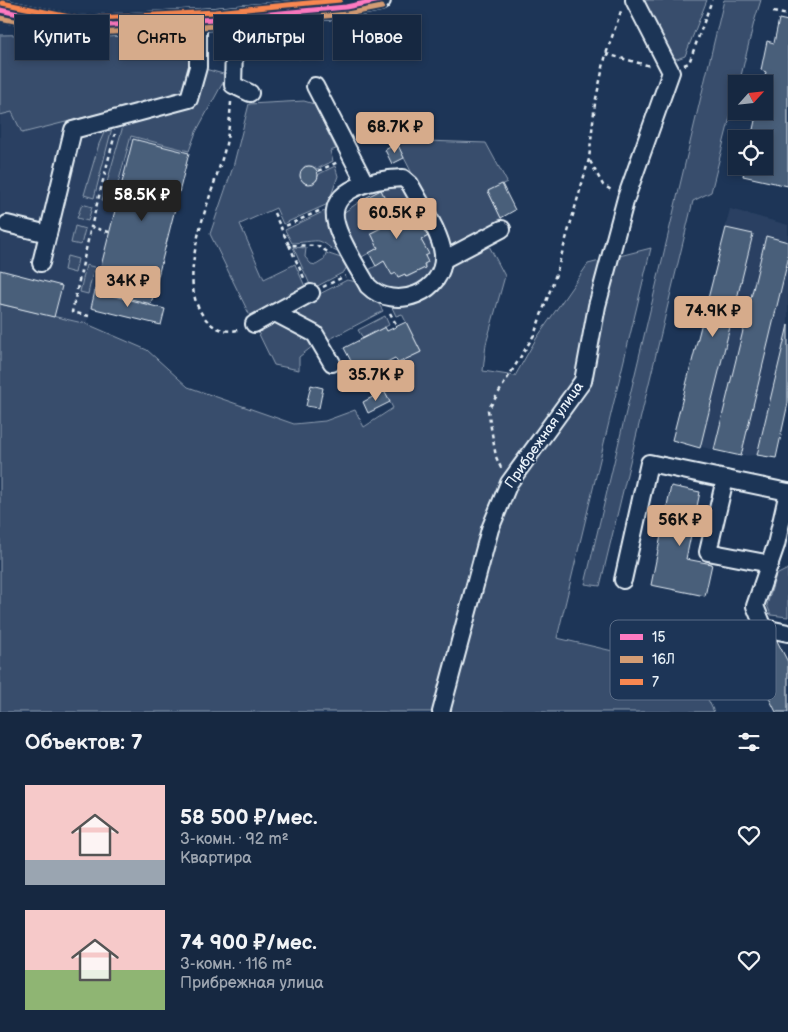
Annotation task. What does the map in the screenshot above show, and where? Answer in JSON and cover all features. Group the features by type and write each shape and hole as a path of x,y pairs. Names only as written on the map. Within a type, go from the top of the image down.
{"main road":[{"path":"247,15 346,7 380,0"},
{"path":"0,10 78,27 119,25"}],"street":[{"path":"628,4 671,72"},
{"path":"41,263 73,130 189,99 198,67 198,60"},
{"path":"234,60 233,86 250,93"},
{"name":"Прибрежная улица","path":"441,712 490,529 509,483 583,382 597,306 626,198 671,72"},
{"path":"315,86 365,184"},
{"path":"403,178 410,184 440,242 443,260 434,281 426,289 405,299 388,299 376,294 368,286 336,224 334,211 342,195 365,184 403,178"},
{"path":"7,224 48,234"},
{"path":"443,260 502,229"},
{"path":"254,324 311,293"},
{"path":"275,312 315,334 332,363"},
{"path":"623,580 649,463 788,492 782,548 770,564 755,606 761,620"},
{"path":"725,479 708,552 770,564"}],"path":[{"path":"606,54 671,72 689,62 712,0"},
{"path":"509,483 496,457 488,410 534,335 556,274 590,159 595,103 606,54 628,4"},
{"path":"774,12 788,15"},
{"path":"233,86 226,143 197,239 191,276 195,300 206,320 217,329 234,332 254,324"},
{"path":"89,316 72,312 91,227 119,118"},
{"path":"318,171 350,155"},
{"path":"590,159 602,185 626,198"},
{"path":"281,228 337,202"},
{"path":"274,213 311,293 358,269"},
{"path":"91,227 109,232"},
{"path":"289,245 317,246 333,255 345,257 351,254"}],"shaded area":[{"path":"641,0 707,0 685,56 677,59 669,55"},
{"path":"724,0 761,0 741,75 728,75 729,120 711,192 693,201 600,586 585,584"},
{"path":"109,33 119,33 119,60 190,60 193,65 185,92 22,133 12,112 0,115 0,35 15,35 15,60 109,60"},
{"path":"205,69 227,75 196,132 189,151 131,136 113,202 102,200 123,126 133,120 196,104"},
{"path":"227,75 196,132 189,151 151,304 95,290 87,324 0,304 0,115 176,76"},
{"path":"304,101 314,104 336,149 330,151 333,161 317,169 312,166 305,166 301,171 300,177 304,183 313,184 319,174 335,166 338,176 328,204 283,224 276,208 240,224 264,279 295,264 307,291 252,320 210,234 233,167 249,104"},
{"path":"107,126 112,128 94,198 84,195 99,144"},
{"path":"395,140 486,143 507,182 488,191 503,222 453,246 448,244"},
{"path":"396,183 401,183 425,223 416,228 409,214 396,221 381,190"},
{"path":"365,198 381,228 371,233 378,248 360,258 342,222 343,213"},
{"path":"82,204 92,207 88,221 77,218"},
{"path":"329,209 344,254 319,241 292,243 285,230"},
{"path":"730,209 788,225 788,403 776,458 757,455 741,456 672,440"},
{"path":"75,226 85,229 81,245 71,243"},
{"path":"431,235 434,254 433,263 427,278 421,284 403,292 393,291 376,285 367,271 384,261 392,274 396,273 398,277 405,274 407,277 425,268 425,256 428,254 421,240"},
{"path":"487,242 505,276 486,344 483,371 515,376 536,339 588,264 651,248 557,638 610,650 610,700 708,700 714,712 0,712 0,304 87,324 147,350 188,387 294,424 325,421 355,410 364,427 393,408 384,391 405,379 398,363 421,352 402,314 396,316 390,303 395,305 451,262"},
{"path":"293,247 306,248 305,257 311,264 316,265 324,260 326,253 347,260 349,263 344,272 312,289"},
{"path":"67,256 78,259 75,273 64,270"},
{"path":"86,265 94,267 88,294 80,292"},
{"path":"347,280 364,287 383,311 328,340 323,334 295,316 294,307"},
{"path":"385,316 389,325 363,338 358,330"},
{"path":"271,320 304,331 313,346 299,357 299,370 274,365 256,328"},
{"path":"788,569 788,617 771,615 767,605 776,575"}],"building":[{"path":"779,19 788,21 788,186 743,176 773,175 773,130 753,130 755,120 773,120 773,75 765,75 766,72 761,70 767,41 774,43"},
{"path":"133,139 189,153 151,304 95,290"},
{"path":"397,143 404,158 392,164 385,150"},
{"path":"305,166 313,166 318,171 316,182 305,184 300,179 300,171"},
{"path":"502,184 515,210 501,218 488,191"},
{"path":"381,190 396,221 409,214 416,228 423,225 428,236 421,240 429,254 425,256 428,262 424,264 425,268 406,277 405,274 398,277 396,273 392,275 384,261 376,266 369,253 378,248 371,233 381,228 365,198"},
{"path":"726,228 753,234 700,448 672,440"},
{"path":"766,236 788,242 788,260 741,456 714,450"},
{"path":"0,270 62,286 54,317 0,304"},
{"path":"95,291 165,309 161,325 91,308"},
{"path":"406,322 421,352 398,363 395,358 359,376 344,348 385,327 387,331"},
{"path":"788,325 788,403 776,458 757,455"},
{"path":"311,385 323,388 319,408 306,406"},
{"path":"384,391 390,402 368,413 363,402"},
{"path":"671,486 700,492 686,559 712,564 705,596 651,585"},
{"path":"776,639 788,662 788,712 776,712 770,700 776,700"}],"transit line":[{"name":"7","path":"2,3 79,19 215,12 340,0"},
{"name":"15","path":"0,10 78,27 216,19 346,7 380,0"},
{"name":"16Л","path":"0,18 78,34 217,26 347,14 382,7"}]}
